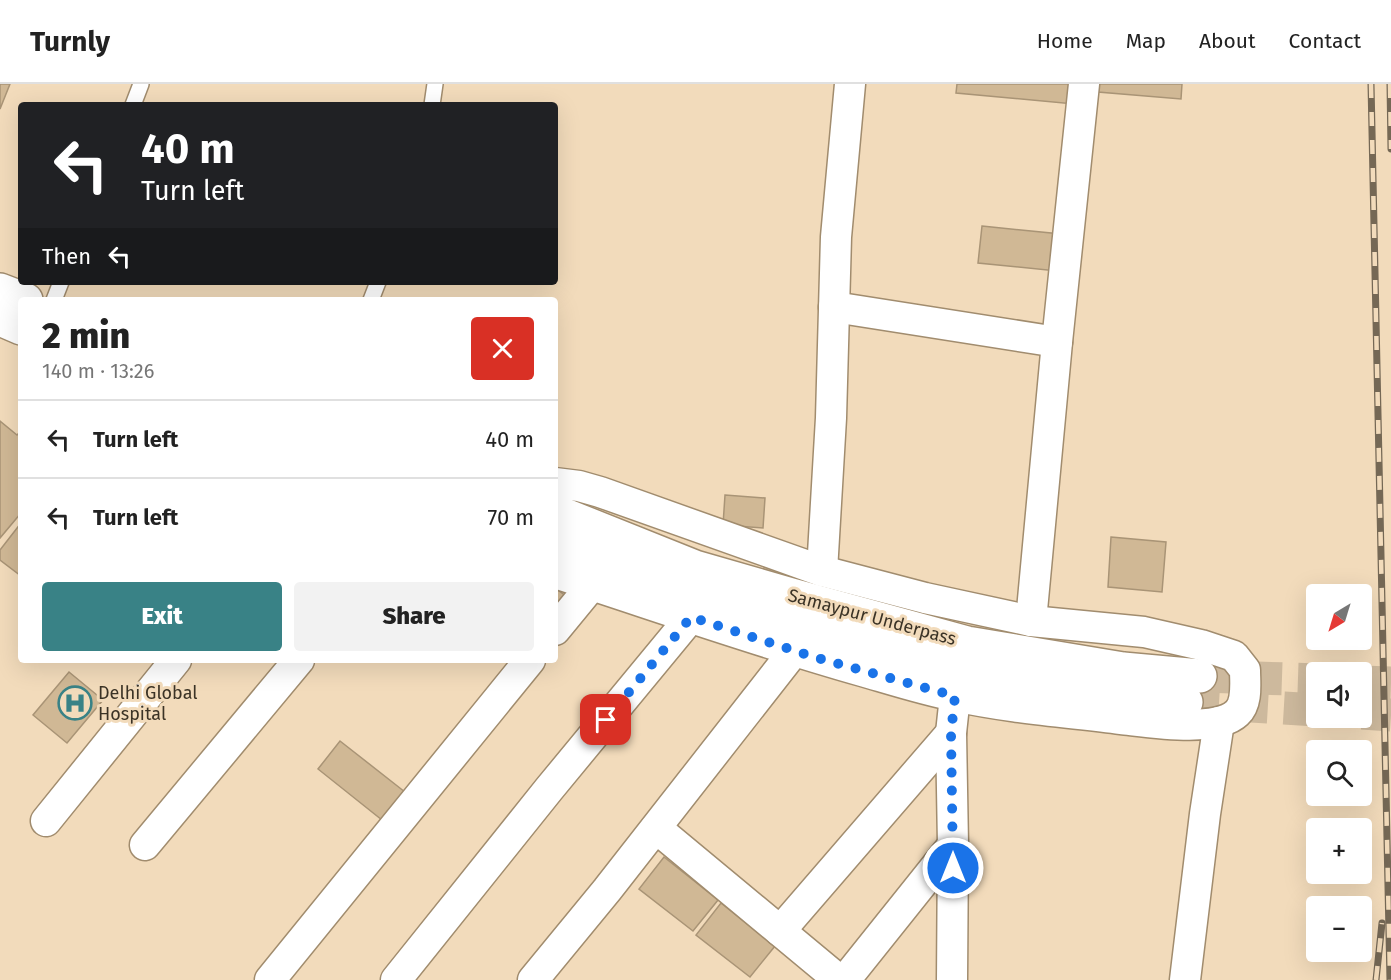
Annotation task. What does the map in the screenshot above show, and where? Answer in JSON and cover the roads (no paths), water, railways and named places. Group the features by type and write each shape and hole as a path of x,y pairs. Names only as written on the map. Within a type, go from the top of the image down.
{"main road":[{"path":"0,290 18,297"},
{"path":"0,319 18,327"},
{"name":"Samaypur Underpass","path":"558,512 695,567 792,595 967,643 1123,669 1193,689 1110,699 964,672 676,591 558,544"}],"street":[{"path":"822,571 831,418 836,237 850,84"},
{"path":"1031,621 1084,84"},
{"path":"834,307 1057,342"},
{"path":"558,483 600,492 822,571 925,598 1031,621 1144,632 1201,645 1234,656 1245,670 1245,692 1236,714 1219,722 1193,725 1133,720 955,696 794,651 558,574"},
{"path":"558,626 592,585"},
{"path":"396,980 691,617"},
{"path":"533,980 656,828 794,651"},
{"path":"46,821 174,663"},
{"path":"145,845 297,663"},
{"path":"270,980 528,663"},
{"path":"952,980 951,733 955,696"},
{"path":"1185,980 1205,814 1219,722"},
{"path":"780,931 951,733"},
{"path":"656,828 839,980"},
{"path":"845,980 953,845"}],"lane":[{"path":"134,102 141,84"},
{"path":"432,102 435,84"}],"tunnel":[{"path":"1200,676 1306,680"},
{"path":"1372,682 1391,683"},
{"path":"1186,702 1306,709"},
{"path":"1372,714 1391,715"}],"railway":[{"path":"1371,84 1390,980"},
{"path":"1390,84 1391,149"},
{"path":"1376,980 1382,923"}],"place":[{"name":"Delhi Global Hospital","path":"75,703"}]}
